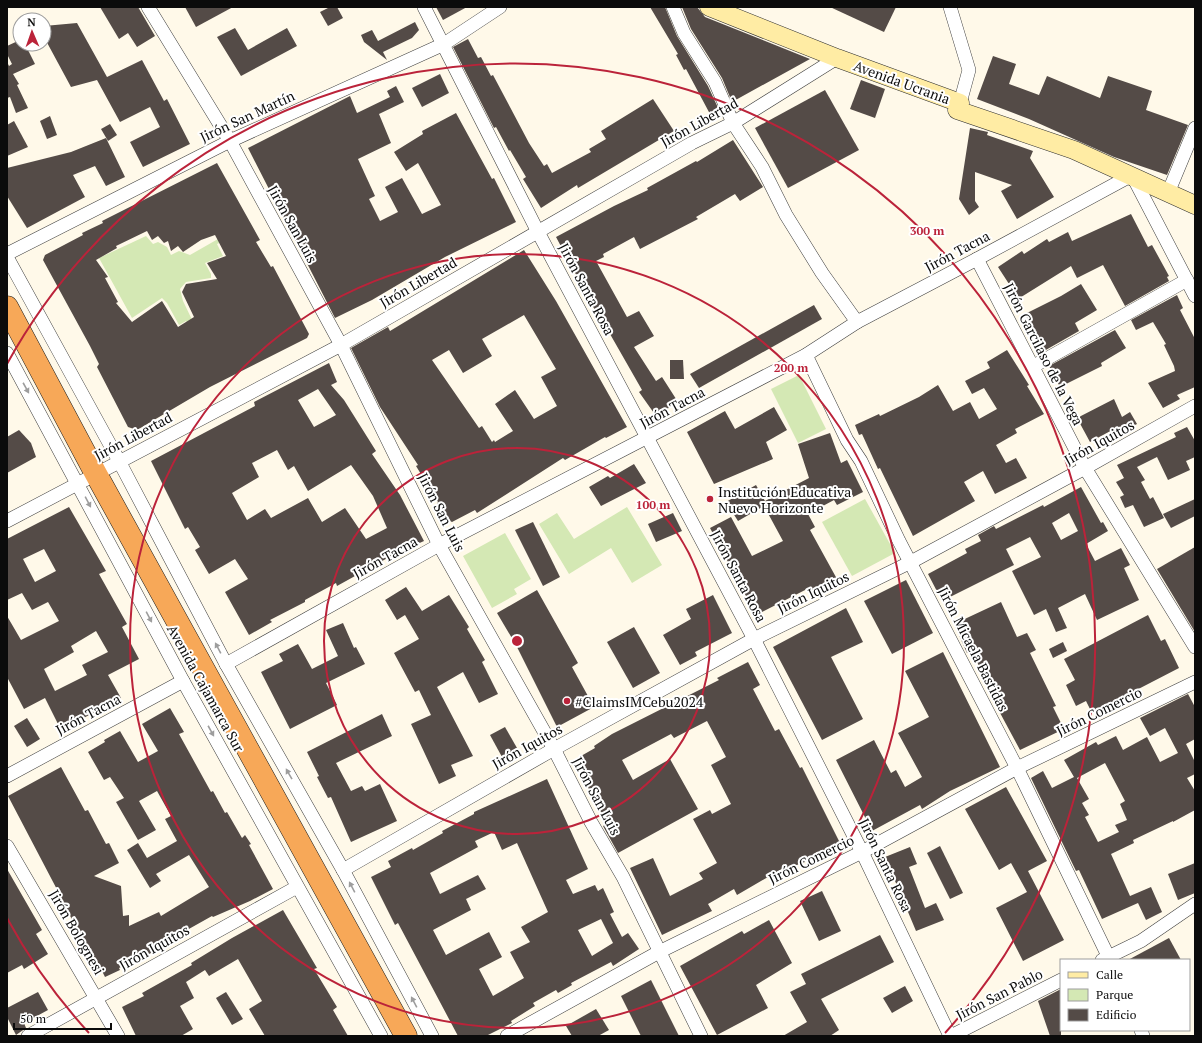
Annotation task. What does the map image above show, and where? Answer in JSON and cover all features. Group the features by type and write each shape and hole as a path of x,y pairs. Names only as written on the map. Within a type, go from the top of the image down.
{"highway":[{"path":"7,307 87,479 406,1036"}],"main road":[{"name":"Avenida Ucrania","path":"710,7 837,58 960,103 957,110 1074,150 1132,175 1168,194 1195,205"}],"street":[{"name":"Jirón San Luis","path":"148,7 230,141 341,345 439,545 554,749 591,822 623,877 701,1036"},
{"name":"Jirón Santa Rosa","path":"424,7 538,232 754,639 862,852 950,1036"},
{"name":"Jirón San Martín","path":"7,256 230,141 444,44 500,7"},
{"path":"673,7 684,33 714,82 733,123 762,167 786,215 822,273 857,322"},
{"path":"950,7 969,70 960,103"},
{"name":"Jirón Libertad","path":"7,521 341,345 692,143 733,123 837,58"},
{"path":"1168,194 1195,128"},
{"path":"1132,175 1195,296"},
{"name":"Jirón Tacna","path":"226,664 439,545 648,438 806,354 857,322 1132,175"},
{"path":"7,256 119,461 226,664 343,870 432,1036"},
{"name":"Jirón Garcilaso de la Vega","path":"977,259 1085,468 1195,647"},
{"path":"1032,367 1187,280"},
{"name":"Avenida Cajamarca Sur","path":"7,354 87,479 183,681 381,1036"},
{"name":"Jirón Micaela Bastidas","path":"806,354 847,440 861,462 899,541 1017,768 1107,959"},
{"name":"Jirón Iquitos","path":"343,870 554,749 754,639 911,562 1085,468 1195,406"},
{"name":"Jirón Tacna","path":"7,776 183,681"},
{"name":"Jirón Comercio","path":"507,1036 659,952 862,852 1017,768 1195,682"},
{"name":"Jirón Bolognesi","path":"7,846 118,1036"},
{"name":"Jirón Iquitos","path":"28,1036 297,887"},
{"path":"1107,959 1141,941 1195,904"},
{"name":"Jirón San Pablo","path":"950,1036 1060,981"}],"green space":[{"path":"225,235 224,241 217,244 223,256 205,263 211,274 211,278 186,282 180,289 183,301 196,328 199,345 186,321 179,325 167,303 162,298 132,318 99,258 146,236 153,244 158,242 167,247 171,255 179,251 190,255"},
{"path":"799,375 826,429 798,443 771,389"},
{"path":"865,499 895,553 852,576 822,522"},
{"path":"627,507 662,565 632,583 611,548 569,574 539,524 557,513 574,539"},
{"path":"505,533 531,579 514,589 517,594 492,608 463,556"}],"building":[{"path":"100,7 138,7 155,36 137,47 128,33 119,39"},
{"path":"185,7 233,7 196,27"},
{"path":"330,7 337,7 343,18 328,26 320,12"},
{"path":"436,7 467,7 443,20"},
{"path":"650,7 665,7 677,36 708,86 719,110 710,114 686,69 684,70 676,55 678,54"},
{"path":"682,7 697,7 705,17 810,59 732,102 722,78 691,29"},
{"path":"830,7 896,7 884,32"},
{"path":"415,22 419,30 412,38 383,52 387,60 364,42 361,35 372,30 378,41"},
{"path":"77,23 107,77 142,60 164,101 167,99 190,144 143,167 130,142 160,127 150,107 120,122 97,80 71,87 52,52 52,25"},
{"path":"235,28 248,50 287,28 297,46 241,76 217,37"},
{"path":"468,39 478,58 481,57 491,76 493,75 529,143 544,166 547,164 552,173 591,152 589,149 606,139 601,131 653,99 674,131 578,188 577,185 541,208 523,179 526,177 510,150 509,151 496,127 494,128 453,47"},
{"path":"12,44 12,52 29,52 35,64 13,74 19,84 17,85 28,108 16,113 10,97 7,98 7,62 9,66 12,64 7,54 7,46"},
{"path":"993,56 1016,64 1009,84 1039,95 1047,76 1100,98 1108,76 1152,91 1146,110 1188,125 1167,175 1114,157 1029,119 977,99"},
{"path":"440,74 449,93 422,107 412,88"},
{"path":"861,80 885,89 875,118 850,109"},
{"path":"396,86 404,102 379,114 391,143 358,159 375,196 369,199 380,221 398,212 385,187 402,178 422,214 441,205 418,163 406,171 394,152 423,134 422,131 456,113 492,179 494,178 516,222 445,257 372,300 335,318 248,148 350,96 357,113 390,97 387,91"},
{"path":"825,90 859,150 788,188 755,128"},
{"path":"50,116 57,135 47,139 40,121"},
{"path":"14,121 28,147 7,156 7,125"},
{"path":"110,124 117,135 108,141 101,129"},
{"path":"970,128 988,132 987,135 1033,151 1030,158 1054,197 1017,219 1001,191 1012,185 975,172 975,201 979,207 969,215 959,199"},
{"path":"106,138 125,177 106,186 95,166 73,175 85,197 27,228 7,196 7,168 71,152"},
{"path":"733,140 763,187 740,201 735,194 696,217 698,219 640,249 634,237 603,254 604,257 596,261 627,317 639,311 654,336 634,347 656,381 662,377 678,402 656,416 639,392 642,390 598,313 597,314 556,237 614,206 648,190 647,188 696,161 697,162"},
{"path":"217,163 260,240 256,242 271,267 273,266 309,334 307,338 210,387 137,430 128,427 97,367 99,364 90,346 43,260 45,255 83,235 82,233 103,223 102,221","holes":["147,231 152,240 158,236 164,243 168,241 171,251 178,246 183,252 201,240 215,235 226,256 207,263 217,279 186,284 182,292 194,317 178,327 162,301 132,322 116,303 118,302 105,278 108,277 96,260 117,248 116,246"]},
{"path":"1131,214 1148,247 1152,245 1169,276 1167,277 1169,281 1125,306 1103,265 1077,278 1071,266 1013,302 1004,288 1009,284 998,267 1022,251 1024,254 1047,239 1049,242 1068,232 1072,241"},
{"path":"524,250 556,301 627,427 606,438 605,437 565,460 563,458 477,513 475,510 452,522 444,518 437,504 438,502 416,466 418,465 380,407 351,348 388,327 390,331","holes":["524,315 556,369 541,377 557,406 534,419 515,390 495,404 513,431 495,442 494,440 492,442 482,426 479,428 432,360 449,350 463,373 492,356 482,339"]},
{"path":"1081,284 1097,310 1075,323 1079,331 1044,351 1025,314"},
{"path":"1177,295 1183,308 1180,310 1195,339 1195,387 1177,395 1180,399 1163,408 1148,383 1175,371 1164,345 1166,344 1153,322 1136,330 1131,320"},
{"path":"814,305 822,319 699,388 690,374"},
{"path":"1115,330 1126,348 1101,363 1102,366 1060,387 1049,366"},
{"path":"1007,350 1029,385 1027,386 1044,414 1015,429 1017,433 996,445 1006,463 1016,458 1027,478 995,494 983,471 964,482 975,501 913,536 880,468 878,469 862,434 859,435 855,425 879,414 880,416 919,397 938,385 953,411 970,402 979,419 997,409 984,388 972,394 965,381 990,368 987,362"},
{"path":"670,360 683,360 684,379 670,379"},
{"path":"329,363 337,382 331,385 344,400 376,451 372,454 400,495 424,541 393,555 337,586 336,583 305,600 305,602 270,620 272,622 249,635 225,592 248,579 235,559 209,574 195,550 200,547 188,527 185,529 151,461 255,406 254,402","holes":["318,389 336,415 314,427 298,400","277,450 288,470 294,466 308,491 351,465 373,496 387,528 366,539 345,508 322,522 308,498 271,518 265,509 247,520 232,493 259,477 252,463"]},
{"path":"1114,399 1122,417 1130,412 1137,424 1119,433 1116,428 1090,442 1077,418"},
{"path":"774,407 787,430 766,442 773,459 714,484 687,432 725,411 735,429"},
{"path":"1187,427 1195,441 1195,457 1186,461 1190,470 1168,480 1157,457 1137,467 1145,480 1141,482 1150,499 1153,497 1164,518 1144,527 1133,505 1125,508 1120,497 1124,495 1116,482 1124,478 1117,465 1176,437 1174,433"},
{"path":"19,430 31,443 36,457 7,473 7,437"},
{"path":"830,433 841,463 847,460 863,492 837,505 834,500 808,514 815,527 810,530 837,579 812,593 809,588 756,615 710,528 731,517 752,556 783,541 764,506 738,521 726,502 756,485 765,501 809,478 798,444"},
{"path":"634,464 646,483 601,506 589,487 608,476 610,478"},
{"path":"1081,487 1101,523 1103,522 1108,531 1086,544 1095,561 1121,548 1130,565 1124,568 1139,600 1097,620 1085,594 1058,608 1067,628 1056,632 1046,609 1034,615 1012,571 1041,557 1030,537 1006,549 1014,565 942,601 928,574 967,553 965,549 981,541 978,535 994,526 996,529 1043,505 1044,507","holes":["1069,513 1078,531 1061,540 1052,523"]},
{"path":"1195,499 1195,516 1171,528 1163,514"},
{"path":"69,507 106,571 99,574 127,624 122,627 139,659 108,675 121,698 61,730 45,698 24,709 7,677 7,616 21,640 59,621 48,602 32,610 22,593 7,600 7,539","holes":["44,549 56,571 35,582 23,559","96,631 108,652 82,665 87,675 55,691 44,669 74,652 71,646"]},
{"path":"673,513 682,531 656,542 648,524"},
{"path":"533,522 560,577 543,586 515,530"},
{"path":"1195,547 1195,632 1157,569"},
{"path":"906,580 933,633 892,654 864,601"},
{"path":"406,587 422,611 449,595 469,627 467,629 485,660 482,662 498,694 479,703 463,672 437,687 473,756 451,765 456,776 439,784 411,724 431,715 419,690 415,692 394,653 419,639 405,615 397,620 385,600"},
{"path":"537,590 578,663 572,667 594,707 557,727 516,645 497,613"},
{"path":"713,595 732,633 695,652 697,656 680,665 663,635 691,619 686,609"},
{"path":"1001,602 1017,637 1027,633 1036,650 1030,653 1056,706 1053,707 1064,729 1020,750 999,711 1004,708 987,676 985,677 971,651 967,653 954,624"},
{"path":"846,608 863,642 831,657 863,719 822,740 773,647"},
{"path":"1148,615 1161,641 1165,639 1179,668 1092,713 1086,701 1076,706 1066,685 1075,680 1064,659"},
{"path":"343,623 354,648 356,647 365,664 326,683 337,705 290,729 261,672 283,661 279,654 298,644 312,669 338,656 326,630"},
{"path":"634,627 660,673 633,688 607,642"},
{"path":"1063,642 1067,651 1053,658 1049,649"},
{"path":"943,652 1000,767 950,791 922,809 920,805 872,831 836,760 874,740 891,773 896,770 905,787 922,777 898,733 929,717 905,671"},
{"path":"748,662 760,685 753,689 775,731 779,729 800,768 802,767 840,843 805,862 786,869 785,867 737,895 734,889 708,904 712,911 662,935 630,868 653,858 670,896 703,879 699,873 717,863 693,819 710,810 712,814 731,804 711,765 726,757 707,721 674,738 671,734 622,760 633,780 670,759 698,809 618,853 603,826 607,824 574,760 595,748 594,746 612,734 719,680 717,678"},
{"path":"1188,694 1195,707 1195,739 1186,744 1195,762 1195,774 1187,778 1195,791 1195,810 1173,822 1133,840 1134,843 1111,854 1130,896 1151,887 1162,912 1146,920 1138,903 1102,919 1079,870 1076,871 1031,778 1043,771 1052,788 1074,777 1064,760 1096,742 1098,745 1116,736 1123,750 1147,737 1160,762 1178,753 1165,728 1150,736 1140,718","holes":["1105,763 1125,801 1120,804 1127,820 1115,825 1119,832 1098,842 1085,817 1089,815 1082,803 1089,799 1077,778"]},
{"path":"170,708 184,732 179,734 211,792 213,791 225,813 227,812 242,838 245,835 251,844 249,845 273,889 250,901 213,917 212,916 171,939 173,943 119,968 120,970 105,977 95,957 91,959 62,899 8,796 61,767 85,811 88,810 106,844 109,843 119,863 94,876 121,886 123,916 129,915 129,926 159,912 161,916 209,887 189,855 156,874 161,881 150,888 127,850 138,843 147,858 177,841 165,819 171,816 157,791 139,801 156,830 138,840 116,802 124,798 110,777 104,780 88,752 105,742 104,740 120,731 138,762 158,751 142,724"},
{"path":"382,714 392,736 336,763 351,791 362,786 365,791 380,784 397,821 351,842 331,797 328,798 317,777 319,776 307,752"},
{"path":"27,718 40,739 27,747 14,726"},
{"path":"505,727 517,748 502,757 490,735"},
{"path":"547,779 588,869 566,880 573,894 595,885 598,891 603,888 614,912 610,914 622,937 628,933 639,949 613,966 611,962 571,983 572,985 558,993 556,990 533,1003 535,1006 511,1021 512,1023 486,1036 458,1036 398,923 395,925 371,877 391,867 388,861 412,848 413,850 443,833 442,831 474,814 474,812","holes":["494,832 502,850 517,843 548,912 521,927 530,942 510,952 524,978 493,996 479,969 502,957 489,932 446,955 433,930 471,910 466,899 486,889 478,875 440,894 430,873 478,847 475,841","601,919 613,943 592,956 578,930"]},
{"path":"1006,787 1047,861 1028,871 1064,940 1023,961 996,908 1027,892 1011,863 999,870 965,809"},
{"path":"940,846 963,893 950,899 927,853"},
{"path":"910,847 917,864 909,867 925,908 936,903 944,920 916,931 885,857"},
{"path":"1195,863 1195,893 1178,900 1168,874"},
{"path":"7,869 42,930 36,934 48,954 24,969 22,965 7,973"},
{"path":"822,891 841,931 819,941 800,901"},
{"path":"283,910 317,968 314,969 337,1007 333,1010 348,1036 265,1036 249,1009 262,1001 238,959 209,976 205,970 186,982 194,998 180,1006 193,1029 181,1036 136,1036 122,1007 144,996 142,993 192,965 191,963 232,938"},
{"path":"769,920 792,963 756,985 768,1008 717,1035 680,966 742,931 744,934"},
{"path":"880,935 894,962 821,999 839,1030 830,1036 783,1036 807,1022 790,992 806,984 801,974"},
{"path":"1169,938 1180,959 1130,959"},
{"path":"651,980 679,1036 641,1036 621,996"},
{"path":"905,986 913,1001 892,1013 883,998"},
{"path":"1060,990 1061,1036 1050,1036 1038,1001"},
{"path":"38,992 48,1010 24,1023 26,1028 16,1035 7,1017 7,1008"},
{"path":"226,992 243,1019 232,1025 216,998"},
{"path":"596,1009 609,1030 598,1036 572,1036 566,1026"}],"place":[{"name":"Institución Educativa Nuevo Horizonte","path":"710,499"},
{"name":"#ClaimsIMCebu2024","path":"567,701"}]}
